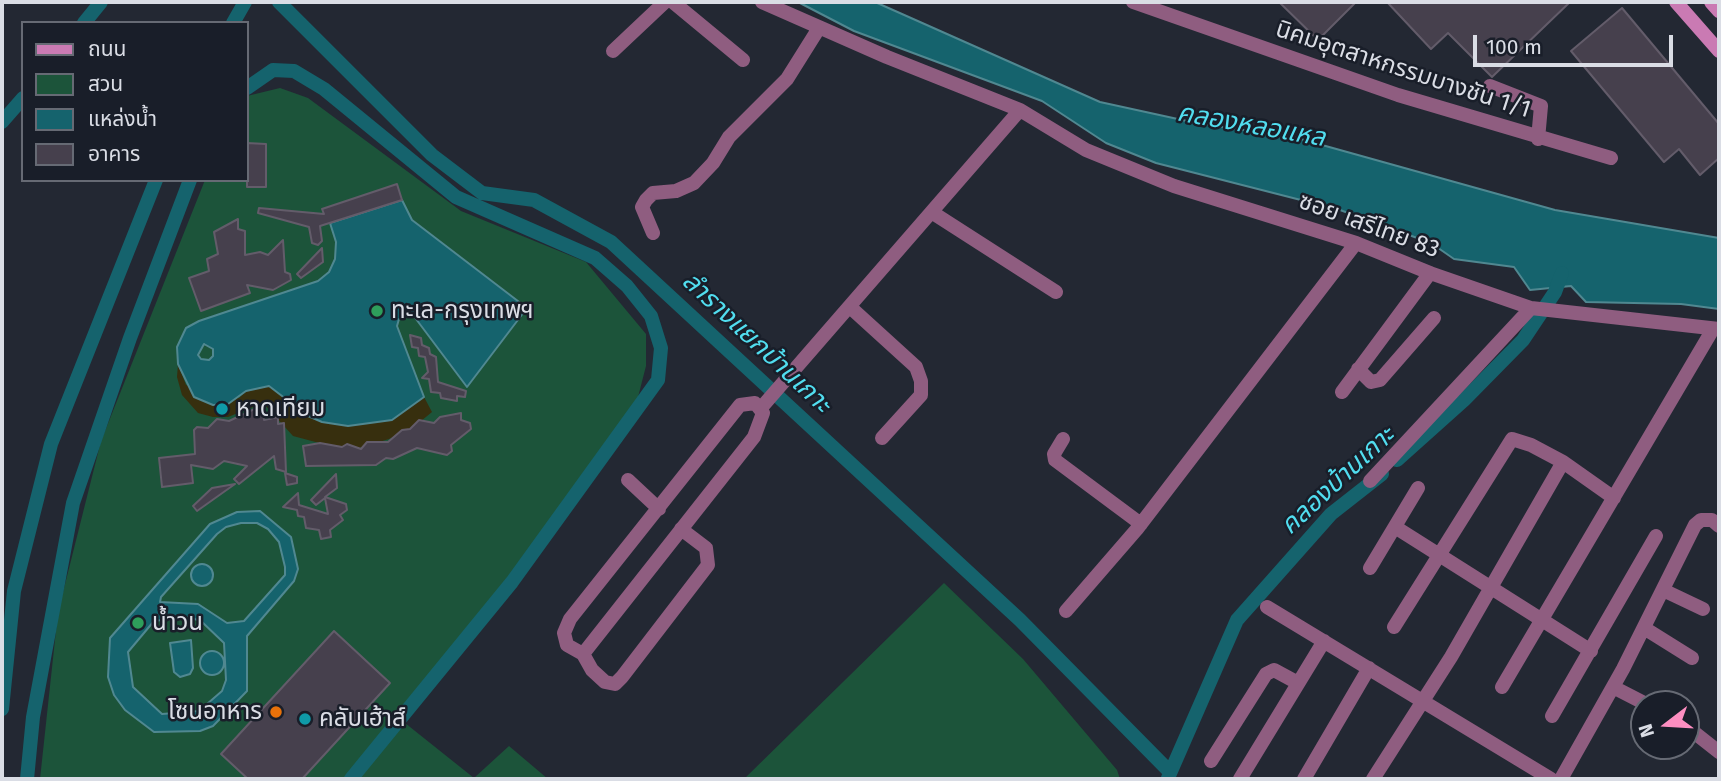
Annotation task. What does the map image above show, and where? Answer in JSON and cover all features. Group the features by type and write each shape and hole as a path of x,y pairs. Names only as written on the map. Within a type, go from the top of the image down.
{"main road":[{"path":"1676,2 1719,51"},
{"path":"1711,2 1719,11"}],"street":[{"path":"612,51 666,2"},
{"path":"673,2 743,60"},
{"name":"ซอย เสรีไทย 83","path":"762,2 1020,110 1086,150 1125,167 1356,243 1430,273 1536,308 1716,329"},
{"name":"นิคมอุตสาหกรรมบางชัน 1/1","path":"1140,3 1398,95 1538,139 1611,158"},
{"path":"653,233 642,206 646,200 653,193 676,191 694,183 713,163 729,137 787,79 819,28"},
{"path":"1489,86 1541,106 1538,139"},
{"path":"583,654 754,437 761,425 765,403 1020,110"},
{"path":"933,213 1056,292"},
{"path":"1066,611 1141,524 1356,243"},
{"path":"1342,392 1430,273"},
{"path":"850,307 916,367 922,382 921,395 882,438"},
{"path":"1370,481 1536,308"},
{"path":"1358,369 1371,382 1380,380 1434,318"},
{"path":"1502,687 1716,329"},
{"path":"681,529 706,548 708,565 622,677 615,684 605,682 592,670 583,654 567,645 564,633 570,619 740,405 765,403"},
{"path":"1063,439 1054,454 1055,460 1141,524"},
{"path":"1394,627 1512,439 1563,462 1614,498"},
{"path":"1373,779 1491,589 1563,462"},
{"path":"628,480 659,509"},
{"path":"1370,568 1418,488"},
{"path":"1562,779 1644,628 1695,525 1701,520 1712,520 1719,526"},
{"path":"1395,527 1591,651"},
{"path":"1552,716 1656,536"},
{"path":"1663,590 1703,609"},
{"path":"1267,607 1551,779"},
{"path":"1644,628 1692,658"},
{"path":"1241,779 1324,641"},
{"path":"1304,779 1369,667"},
{"path":"1212,761 1268,672 1274,670 1298,683"},
{"path":"1613,687 1630,696"},
{"path":"1700,737 1719,752"}],"green space":[{"path":"280,88 308,98 461,211 586,262 646,334 646,366 637,401 405,723 474,778 509,746 548,779 40,779 58,612 101,441 204,182 248,182 248,96"},
{"path":"944,583 1023,659 1117,770 1120,779 744,779"}],"sand":[{"name":"หาดเทียม","path":"178,364 186,385 239,398 246,391 269,386 283,396 392,420 424,397 432,412 415,426 389,439 359,448 338,448 293,436 263,403 228,417 198,413 182,395 177,377"}],"water":[{"path":"798,2 875,2 1100,102 1196,123 1297,138 1555,210 1719,238 1719,309 1681,304 1586,302 1571,286 1530,290 1514,267 1454,259 1431,243 1340,210 1156,163 1106,143 1042,101 854,31"},
{"name":"ทะเล-กรุงเทพฯ","path":"402,200 412,220 527,308 467,387 413,315 399,319 397,326 424,397 392,420 348,426 322,422 308,416 269,386 246,391 228,404 213,405 194,397 178,364 177,347 186,328 199,321 318,281 329,272 335,259 336,242 330,223","holes":["204,344 213,349 213,356 209,360 201,359 198,355"]},
{"name":"น้ำวน","path":"260,511 291,537 298,569 294,581 247,636 247,691 213,726 200,731 154,732 125,710 114,695 108,677 110,638 210,524 237,512","holes":["257,523 268,529 279,542 285,567 285,575 244,621 227,623 198,604 160,602 161,597 217,534 226,527","188,617 201,621 224,643 226,680 222,691 199,711 162,714 133,687 128,652 154,621"]},
{"path":"202,564 210,567 213,575 210,583 202,586 194,583 191,575 194,567"},
{"path":"191,640 193,668 190,674 180,677 174,672 170,643"},
{"path":"212,651 221,654 224,663 221,672 212,675 203,672 200,663 203,654"}],"building":[{"path":"1279,2 1356,2 1318,40"},
{"path":"1387,2 1570,2 1492,77 1448,33 1431,49"},
{"path":"1622,8 1719,124 1719,158 1700,175 1679,149 1664,162 1571,51"},
{"path":"248,143 266,144 266,187 247,187"},
{"path":"397,184 402,200 320,226 322,241 318,245 312,243 309,227 258,213 259,208 324,214 322,209"},
{"path":"238,219 238,229 245,231 245,255 260,252 268,255 283,240 285,272 290,274 291,280 273,290 247,285 250,293 201,311 189,278 209,271 207,259 218,254 214,232"},
{"path":"322,248 323,262 301,278 297,274"},
{"path":"410,335 421,338 422,345 429,348 430,354 436,357 438,382 466,391 465,397 457,396 457,401 441,398 440,393 431,392 429,379 422,378 428,372 425,357 419,356 418,348 412,347"},
{"path":"263,405 264,420 278,417 278,424 284,423 286,472 276,469 274,456 239,484 234,479 247,466 224,461 213,469 191,465 193,483 162,487 159,458 195,454 194,430 197,427 208,428 217,419 229,421"},
{"path":"461,413 461,420 470,423 471,429 451,445 452,451 447,455 417,448 393,459 386,458 376,465 306,466 303,446 320,443 342,447 347,444 361,449 367,442 388,442 402,430 410,429 419,420 434,423 440,417"},
{"path":"285,473 297,477 297,483 287,485"},
{"path":"336,474 337,488 325,497 346,504 347,510 340,515 343,520 330,530 331,537 321,539 319,530 306,528 304,517 298,516 297,510 283,507 298,493 299,505 328,514 325,498 316,505 311,500"},
{"path":"235,484 197,511 193,506 212,488"},
{"name":"คลับเฮ้าส์","path":"334,631 390,683 302,779 248,779 221,754"}],"waterway":[{"path":"86,21 101,2"},
{"path":"234,21 245,2"},
{"name":"ลำรางแยกบ้านเกาะ","path":"279,2 432,155 482,193 534,200 611,242 1020,620 1169,771"},
{"path":"248,87 273,70 294,71 324,89 456,197 595,258 627,286 651,316 661,348 658,380 512,582 351,779"},
{"path":"2,122 21,100"},
{"path":"2,709 14,591 51,444 155,182"},
{"path":"27,779 33,717 73,503 130,338 189,182"},
{"name":"คลองบ้านเกาะ","path":"1397,460 1464,400 1523,340 1555,292 1562,273"},
{"name":"คลองบ้านเกาะ","path":"1168,778 1237,620 1331,514 1382,474"}],"place":[{"name":"ทะเล-กรุงเทพฯ","path":"377,311"},
{"name":"หาดเทียม","path":"222,409"},
{"name":"น้ำวน","path":"138,623"},
{"name":"โซนอาหาร","path":"276,712"},
{"name":"คลับเฮ้าส์","path":"305,719"}],"water label":[{"name":"คลองหลอแหล","path":"1251,126"}]}
